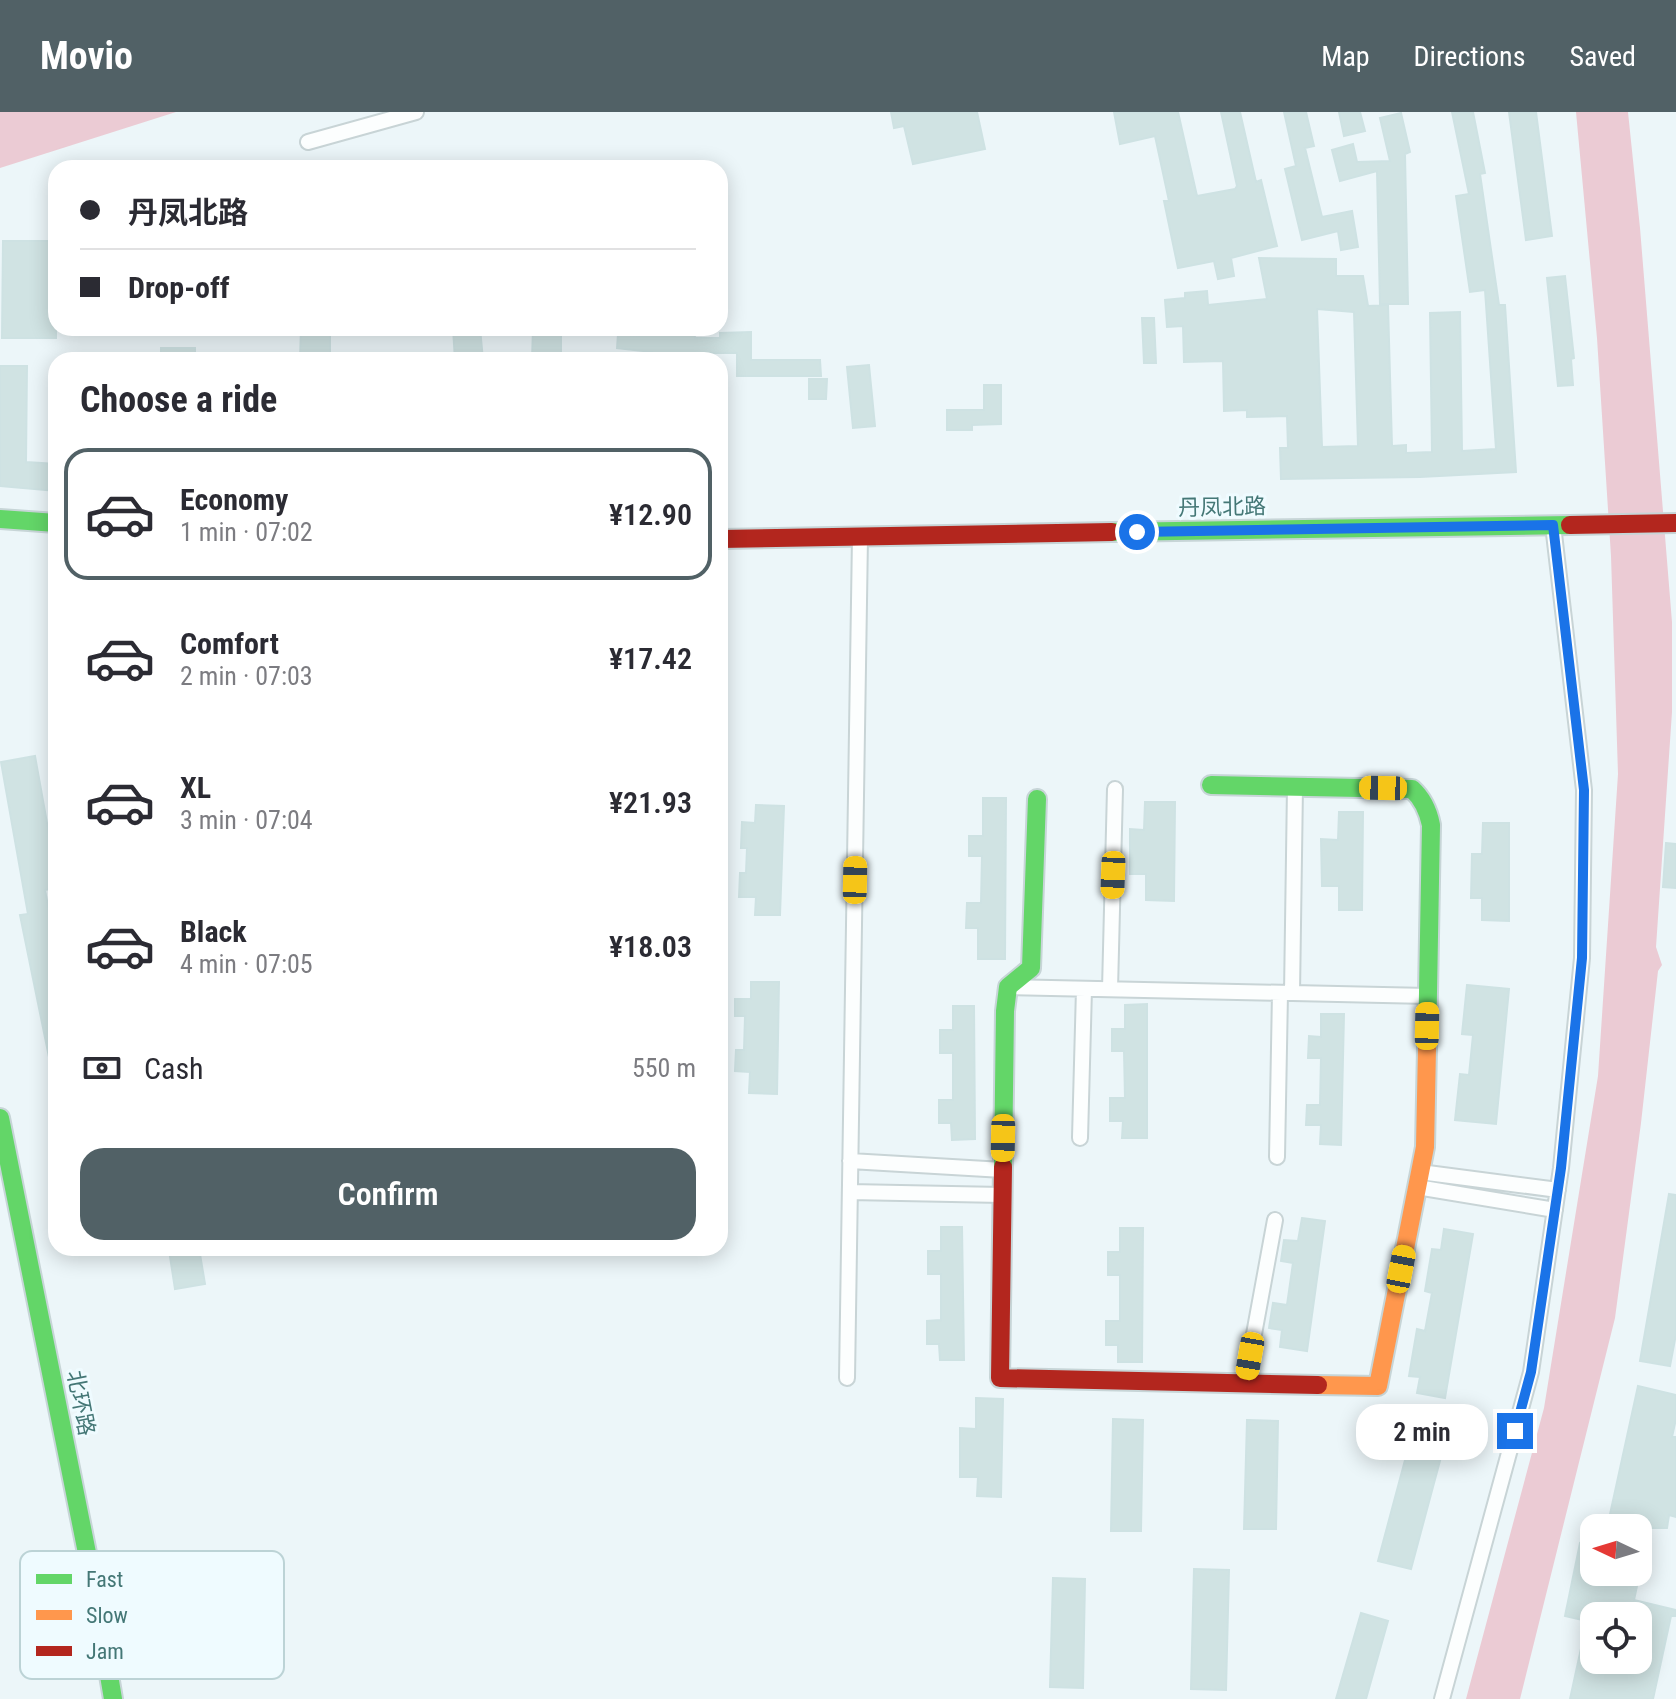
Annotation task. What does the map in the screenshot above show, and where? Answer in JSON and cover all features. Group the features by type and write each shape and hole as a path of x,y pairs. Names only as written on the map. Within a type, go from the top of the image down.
{"street":[{"path":"308,142 416,112"},
{"path":"0,519 48,522"},
{"name":"丹凤北路","path":"728,539 1676,523"},
{"path":"1442,1699 1531,1372 1558,1190 1582,958 1584,790 1553,525"},
{"path":"847,1378 860,537"},
{"path":"1037,799 1031,968 1008,987 1005,1011 1000,1378 1378,1386 1425,1147 1429,809 1423,798 1412,789 1211,785"},
{"path":"1277,1157 1295,787"},
{"path":"1110,989 1115,789"},
{"path":"1008,987 1428,996"},
{"path":"1080,1138 1084,989"},
{"name":"北环路","path":"0,1118 87,1551"},
{"path":"850,1161 1003,1170"},
{"path":"1418,1180 1558,1190"},
{"path":"1418,1180 1555,1210"},
{"path":"850,1192 1002,1195"},
{"path":"1245,1383 1275,1220"},
{"name":"北环路","path":"110,1679 113,1699"}],"shaded area":[{"path":"0,112 176,112 0,168"},
{"path":"1576,112 1628,112 1640,228 1672,622 1672,712 1656,947 1662,965 1658,971 1615,1318 1520,1699 1466,1699 1544,1408 1598,1076 1618,774 1611,556 1597,338"}],"building":[{"path":"891,112 977,112 985,149 913,164 904,126 894,128"},
{"path":"1114,112 1178,112 1197,196 1235,189 1237,186 1221,112 1240,112 1256,182 1261,180 1277,246 1231,258 1234,276 1218,279 1214,261 1178,268 1164,201 1169,201 1155,136 1120,144"},
{"path":"1284,112 1306,112 1314,146 1305,148 1322,217 1352,211 1358,247 1341,250 1338,231 1302,240 1285,169 1296,166"},
{"path":"1339,112 1360,112 1365,131 1344,136"},
{"path":"1452,112 1473,112 1485,173 1480,174 1499,305 1505,305 1516,472 1281,479 1280,448 1288,448 1287,416 1247,417 1247,410 1224,411 1223,361 1184,362 1183,326 1167,327 1165,300 1185,298 1185,293 1207,291 1208,305 1267,299 1259,258 1336,259 1336,276 1363,276 1368,306 1388,305 1392,446 1406,445 1406,453 1432,452 1430,313 1460,312 1462,451 1496,449 1485,290 1470,292 1456,196 1469,194","holes":["1317,309 1354,312 1358,446 1322,447"]},
{"path":"1509,112 1536,112 1552,236 1526,240"},
{"path":"1401,113 1410,152 1405,154 1408,304 1380,304 1377,171 1340,181 1332,150 1353,144 1357,162 1390,161 1380,118"},
{"path":"3,241 48,241 48,336 56,338 2,338"},
{"path":"1565,276 1574,358 1571,359 1573,385 1558,386 1547,278"},
{"path":"1142,318 1154,318 1156,363 1144,363"},
{"path":"751,332 751,360 820,360 821,376 737,376 737,353 652,352 617,348 618,336 720,338 728,336 728,333"},
{"path":"301,336 330,336 330,352 300,352"},
{"path":"454,336 481,336 482,352 454,352"},
{"path":"533,336 561,336 561,352 532,352"},
{"path":"161,348 195,348 195,352 161,352"},
{"path":"869,365 875,426 853,428 847,367"},
{"path":"0,366 27,366 26,462 48,463 48,490 0,486"},
{"path":"809,379 827,379 826,399 809,399"},
{"path":"984,385 1001,385 1001,424 972,425 972,430 947,430 947,410 984,410"},
{"path":"35,756 48,828 48,889 45,890 48,906 48,1052 20,915 28,914 1,762"},
{"path":"983,798 1006,798 1005,959 978,959 978,928 966,928 967,903 981,903 982,856 969,856 969,836 983,836"},
{"path":"1145,802 1175,802 1174,901 1146,900 1146,874 1130,874 1130,829 1144,830"},
{"path":"756,805 784,806 780,915 755,915 756,897 739,897 740,873 746,873 747,848 741,848 742,822 755,823"},
{"path":"1339,812 1363,812 1362,910 1339,910 1339,886 1322,886 1321,839 1338,840"},
{"path":"1483,823 1509,823 1509,921 1482,920 1482,898 1471,898 1472,854 1482,854"},
{"path":"1666,843 1676,844 1676,888 1663,887"},
{"path":"751,982 779,982 777,1094 749,1093 750,1072 735,1071 736,1050 744,1050 745,1016 735,1016 735,999 751,999"},
{"path":"1467,985 1509,989 1496,1124 1455,1120 1460,1074 1469,1075 1473,1035 1462,1034"},
{"path":"1147,1004 1147,1138 1122,1138 1123,1121 1110,1121 1110,1098 1125,1098 1124,1051 1112,1051 1112,1029 1125,1029 1125,1005"},
{"path":"953,1006 974,1006 975,1139 952,1140 951,1123 939,1123 939,1100 953,1100 953,1053 940,1053 940,1030 953,1030"},
{"path":"1321,1014 1344,1014 1341,1145 1320,1144 1321,1125 1306,1125 1307,1105 1320,1105 1321,1058 1308,1058 1309,1036 1321,1037"},
{"path":"1669,1194 1676,1195 1676,1334 1670,1366 1640,1361"},
{"path":"1302,1218 1325,1221 1307,1351 1280,1347 1282,1330 1269,1328 1273,1303 1287,1305 1293,1263 1281,1261 1284,1240 1298,1241"},
{"path":"941,1227 962,1227 964,1360 940,1360 939,1344 927,1344 927,1321 941,1320 941,1274 928,1274 928,1251 941,1251"},
{"path":"1120,1228 1143,1228 1142,1362 1118,1362 1118,1345 1106,1345 1106,1321 1120,1321 1120,1275 1108,1275 1108,1252 1120,1252"},
{"path":"1444,1229 1473,1234 1445,1398 1417,1393 1420,1377 1409,1376 1417,1329 1425,1331 1432,1293 1425,1291 1432,1249 1441,1250"},
{"path":"170,1256 200,1256 205,1284 175,1289"},
{"path":"1638,1386 1676,1395 1672,1437 1676,1437 1676,1517 1669,1515 1667,1528 1652,1528 1652,1514 1610,1514"},
{"path":"976,1398 1003,1399 1001,1497 977,1496 978,1477 960,1477 960,1428 976,1429"},
{"path":"1113,1419 1143,1420 1141,1531 1111,1531"},
{"path":"1247,1420 1278,1421 1276,1529 1244,1529"},
{"path":"1408,1449 1441,1457 1411,1569 1378,1561"},
{"path":"1580,1543 1580,1586 1637,1586 1634,1600 1642,1602 1580,1602 1580,1619 1565,1616"},
{"path":"1194,1569 1229,1570 1226,1690 1191,1689"},
{"path":"1053,1578 1085,1579 1083,1688 1050,1687"},
{"path":"1652,1604 1676,1610 1676,1616 1671,1616 1653,1699 1570,1699 1580,1653 1580,1674 1652,1674"},
{"path":"1361,1613 1388,1621 1366,1699 1336,1699"}],"traffic: fast":[{"path":"0,519 48,522"},
{"path":"1112,532 1570,525"},
{"path":"1211,785 1412,789 1419,797 1431,825 1427,1048"},
{"path":"1003,1167 1005,1011 1008,987 1031,968 1037,799"},
{"path":"0,1118 87,1551"},
{"path":"110,1679 113,1699"}],"traffic: slow":[{"path":"1318,1385 1378,1386 1425,1147 1427,1048"}],"traffic: jam":[{"path":"1570,525 1676,523"},
{"path":"728,539 1112,532"},
{"path":"1003,1167 1000,1378 1318,1385"}],"route":[{"path":"1137,532 1553,525 1584,790 1582,958 1561,1168 1531,1372 1515,1431"}]}
